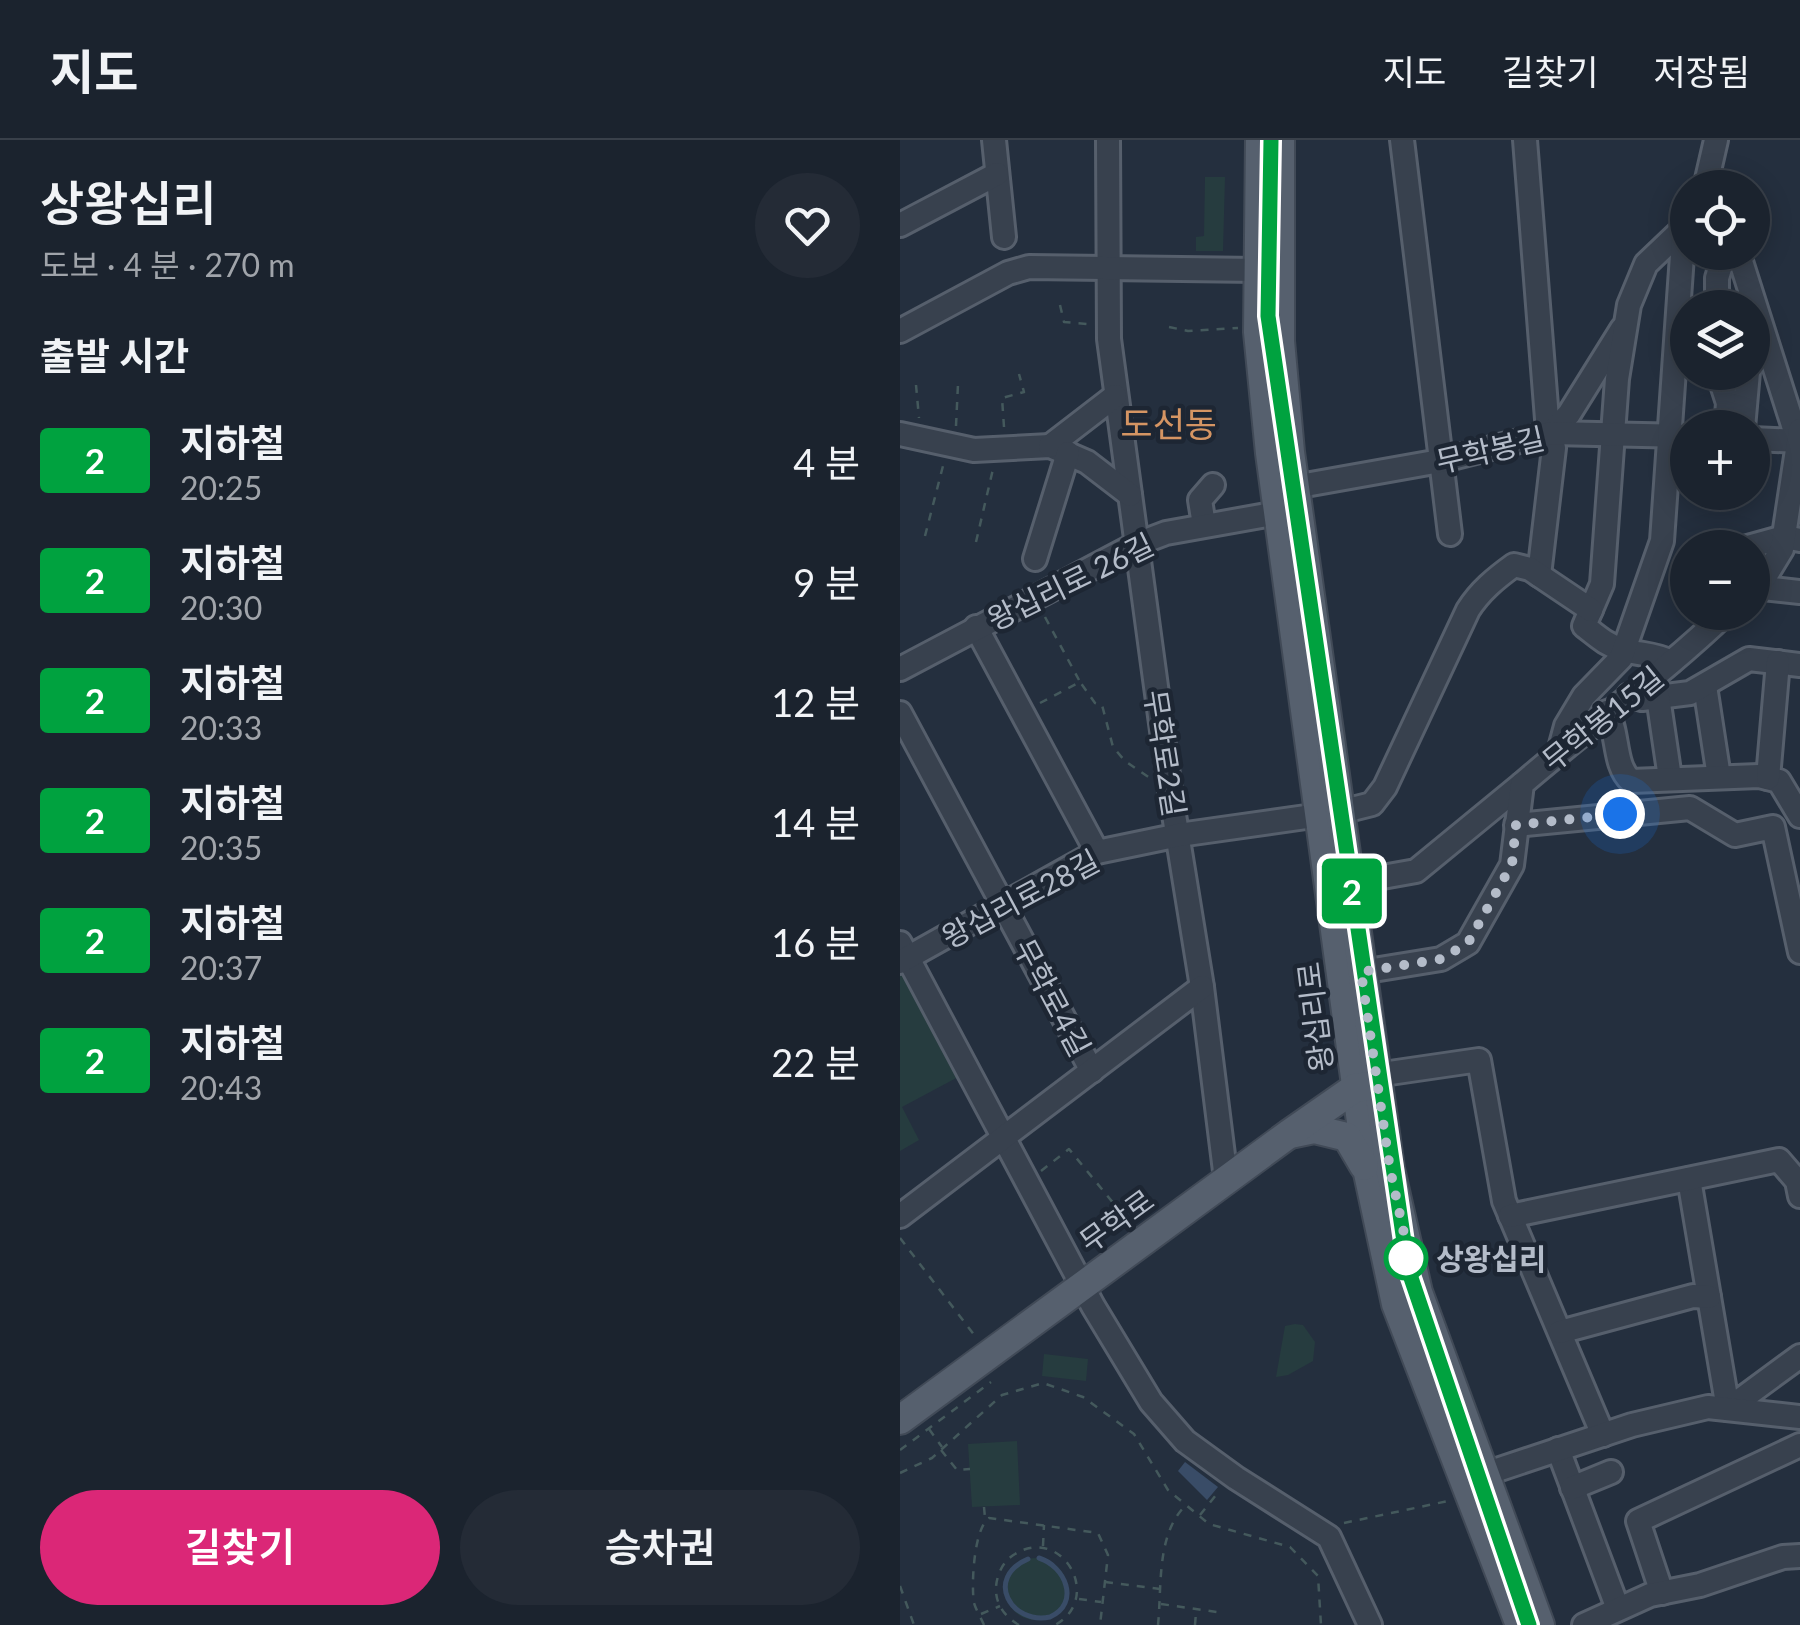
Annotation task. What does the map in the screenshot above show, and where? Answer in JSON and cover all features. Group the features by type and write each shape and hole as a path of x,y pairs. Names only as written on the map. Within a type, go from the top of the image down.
{"main road":[{"name":"왕십리로","path":"1260,140 1258,332 1278,513 1330,814 1388,1214"},
{"name":"왕십리로","path":"1280,140 1280,341 1330,814 1350,883 1361,972 1369,1082 1368,1173 1418,1292 1476,1492 1520,1625"},
{"name":"무학로","path":"900,1420 1226,1179 1369,1082"},
{"path":"1289,1134 1314,1130 1347,1137 1368,1173"},
{"name":"왕십리로","path":"1476,1492 1540,1625"}],"street":[{"path":"994,140 1004,237"},
{"name":"무학로2길","path":"1108,140 1108,326 1226,1179"},
{"path":"1402,140 1450,534"},
{"path":"1525,140 1546,419 1554,448 1539,574 1592,610"},
{"path":"1712,170 1716,140"},
{"path":"900,224 997,174"},
{"path":"1670,241 1646,264 1629,305 1612,433 1602,584 1584,626 1606,644 1625,651 1656,654 1671,662"},
{"path":"900,331 1008,273 1029,268 1258,270"},
{"path":"1679,410 1684,270"},
{"path":"1551,433 1569,414 1626,322"},
{"path":"1770,356 1799,437 1792,539 1770,569"},
{"path":"1035,560 1059,450 1116,396"},
{"name":"무학봉길","path":"1294,487 1440,460 1551,433 1670,436"},
{"path":"908,437 951,447 1059,450 1087,462 1130,495"},
{"path":"1770,438 1799,437"},
{"path":"1204,525 1200,500 1213,485"},
{"path":"1278,513 1294,487"},
{"path":"1558,752 1566,726 1584,696 1625,651 1662,541 1670,488"},
{"name":"왕십리로 26길","path":"900,669 1137,544 1166,533 1278,513"},
{"name":"왕십리로28길","path":"903,954 1005,905 1098,852 1372,804 1385,788 1440,667 1478,596 1514,565 1539,574"},
{"path":"1770,589 1800,592"},
{"path":"976,627 1098,852"},
{"name":"무학봉15길","path":"1361,972 1441,959 1468,943 1512,864 1522,784 1704,630"},
{"path":"1629,696 1642,700 1690,693 1750,660 1789,663 1768,778"},
{"path":"1705,686 1719,776"},
{"path":"1658,697 1670,778"},
{"path":"1607,712 1613,722 1622,773 1631,781 1719,776 1768,778 1779,781 1800,816"},
{"name":"무학로4길","path":"900,713 1092,1071"},
{"path":"1350,883 1416,870 1522,784"},
{"path":"1516,825 1690,808 1735,834 1774,827 1800,952"},
{"path":"903,954 1082,1285 1151,1402 1185,1441 1329,1537 1370,1625"},
{"path":"904,1204 1005,1137 1202,987"},
{"name":"왕십리로","path":"1369,1082 1479,1060 1504,1202 1510,1216"},
{"path":"1604,1434 1510,1216 1790,1158 1800,1196"},
{"path":"1689,1178 1728,1409"},
{"path":"1560,1332 1693,1296 1709,1297"},
{"path":"1728,1409 1800,1356"},
{"path":"1476,1492 1558,1449 1708,1407 1800,1417"},
{"path":"1662,1592 1638,1521 1800,1445"},
{"path":"1558,1449 1618,1609"},
{"path":"1572,1488 1611,1472"},
{"path":"1584,1625 1662,1592 1700,1585 1783,1557 1800,1556"}],"path":[{"path":"1060,306 1064,322 1108,326"},
{"path":"1168,327 1188,331 1244,328"},
{"path":"976,542 1002,448 1002,398 1024,392 1019,374"},
{"path":"925,536 951,447 958,384"},
{"path":"908,437 919,418 916,386"},
{"path":"1034,597 1080,682 1095,703 1102,705 1112,747 1171,794"},
{"path":"1022,713 1080,682"},
{"name":"무학로","path":"1028,1180 1069,1150 1128,1222"},
{"path":"900,1238 976,1338"},
{"path":"900,1473 922,1464 942,1449 1002,1396 1043,1383 1084,1397 1134,1434 1168,1490 1209,1524 1290,1547 1318,1576 1320,1625"},
{"path":"929,1428 956,1470 970,1470"},
{"path":"1199,1516 1224,1484"},
{"path":"1342,1524 1476,1492"},
{"path":"1158,1625 1165,1540 1177,1514 1186,1505"},
{"path":"984,1506 985,1519 976,1544 974,1601 984,1625"},
{"path":"985,1519 1098,1533 1108,1555 1100,1625"},
{"path":"1042,1548 1044,1525"},
{"path":"1019,1625 1000,1606 996,1584 1008,1560 1019,1552 1042,1548 1059,1554 1076,1574 1077,1599 1070,1613 1055,1625"},
{"path":"1104,1582 1161,1590"},
{"path":"900,1586 914,1625"},
{"path":"1077,1599 1102,1602"},
{"path":"1160,1604 1217,1612"},
{"path":"980,1615 1000,1606"},
{"path":"1195,1625 1197,1609"}],"green space":[{"path":"1205,177 1225,177 1223,251 1196,251 1196,237 1204,236"},
{"path":"904,971 960,1076 902,1107 919,1140 900,1151 900,973"},
{"path":"1303,1325 1315,1342 1313,1361 1276,1377 1285,1326"},
{"path":"1044,1354 1088,1359 1086,1381 1042,1376"},
{"path":"1017,1441 1020,1505 972,1507 968,1444"},
{"path":"1036,1558 1058,1567 1067,1589 1058,1611 1036,1620 1014,1611 1005,1589 1014,1567"}],"water":[{"path":"1185,1462 1218,1487 1207,1500 1178,1471"}],"waterway":[{"path":"1028,1559 1007,1577 1008,1598 1024,1614 1050,1617 1065,1603 1066,1585 1056,1569 1039,1558"}],"metro line":[{"name":"2","path":"1271,140 1268,316 1408,1269 1529,1625"}],"place":[{"name":"상왕십리","path":"1406,1258"}],"district":[{"name":"도선동","path":"1169,423"}],"route":[{"path":"1406,1258 1410,1261 1390,1169 1361,972 1441,959 1468,943 1512,864 1516,825 1620,814"}]}
